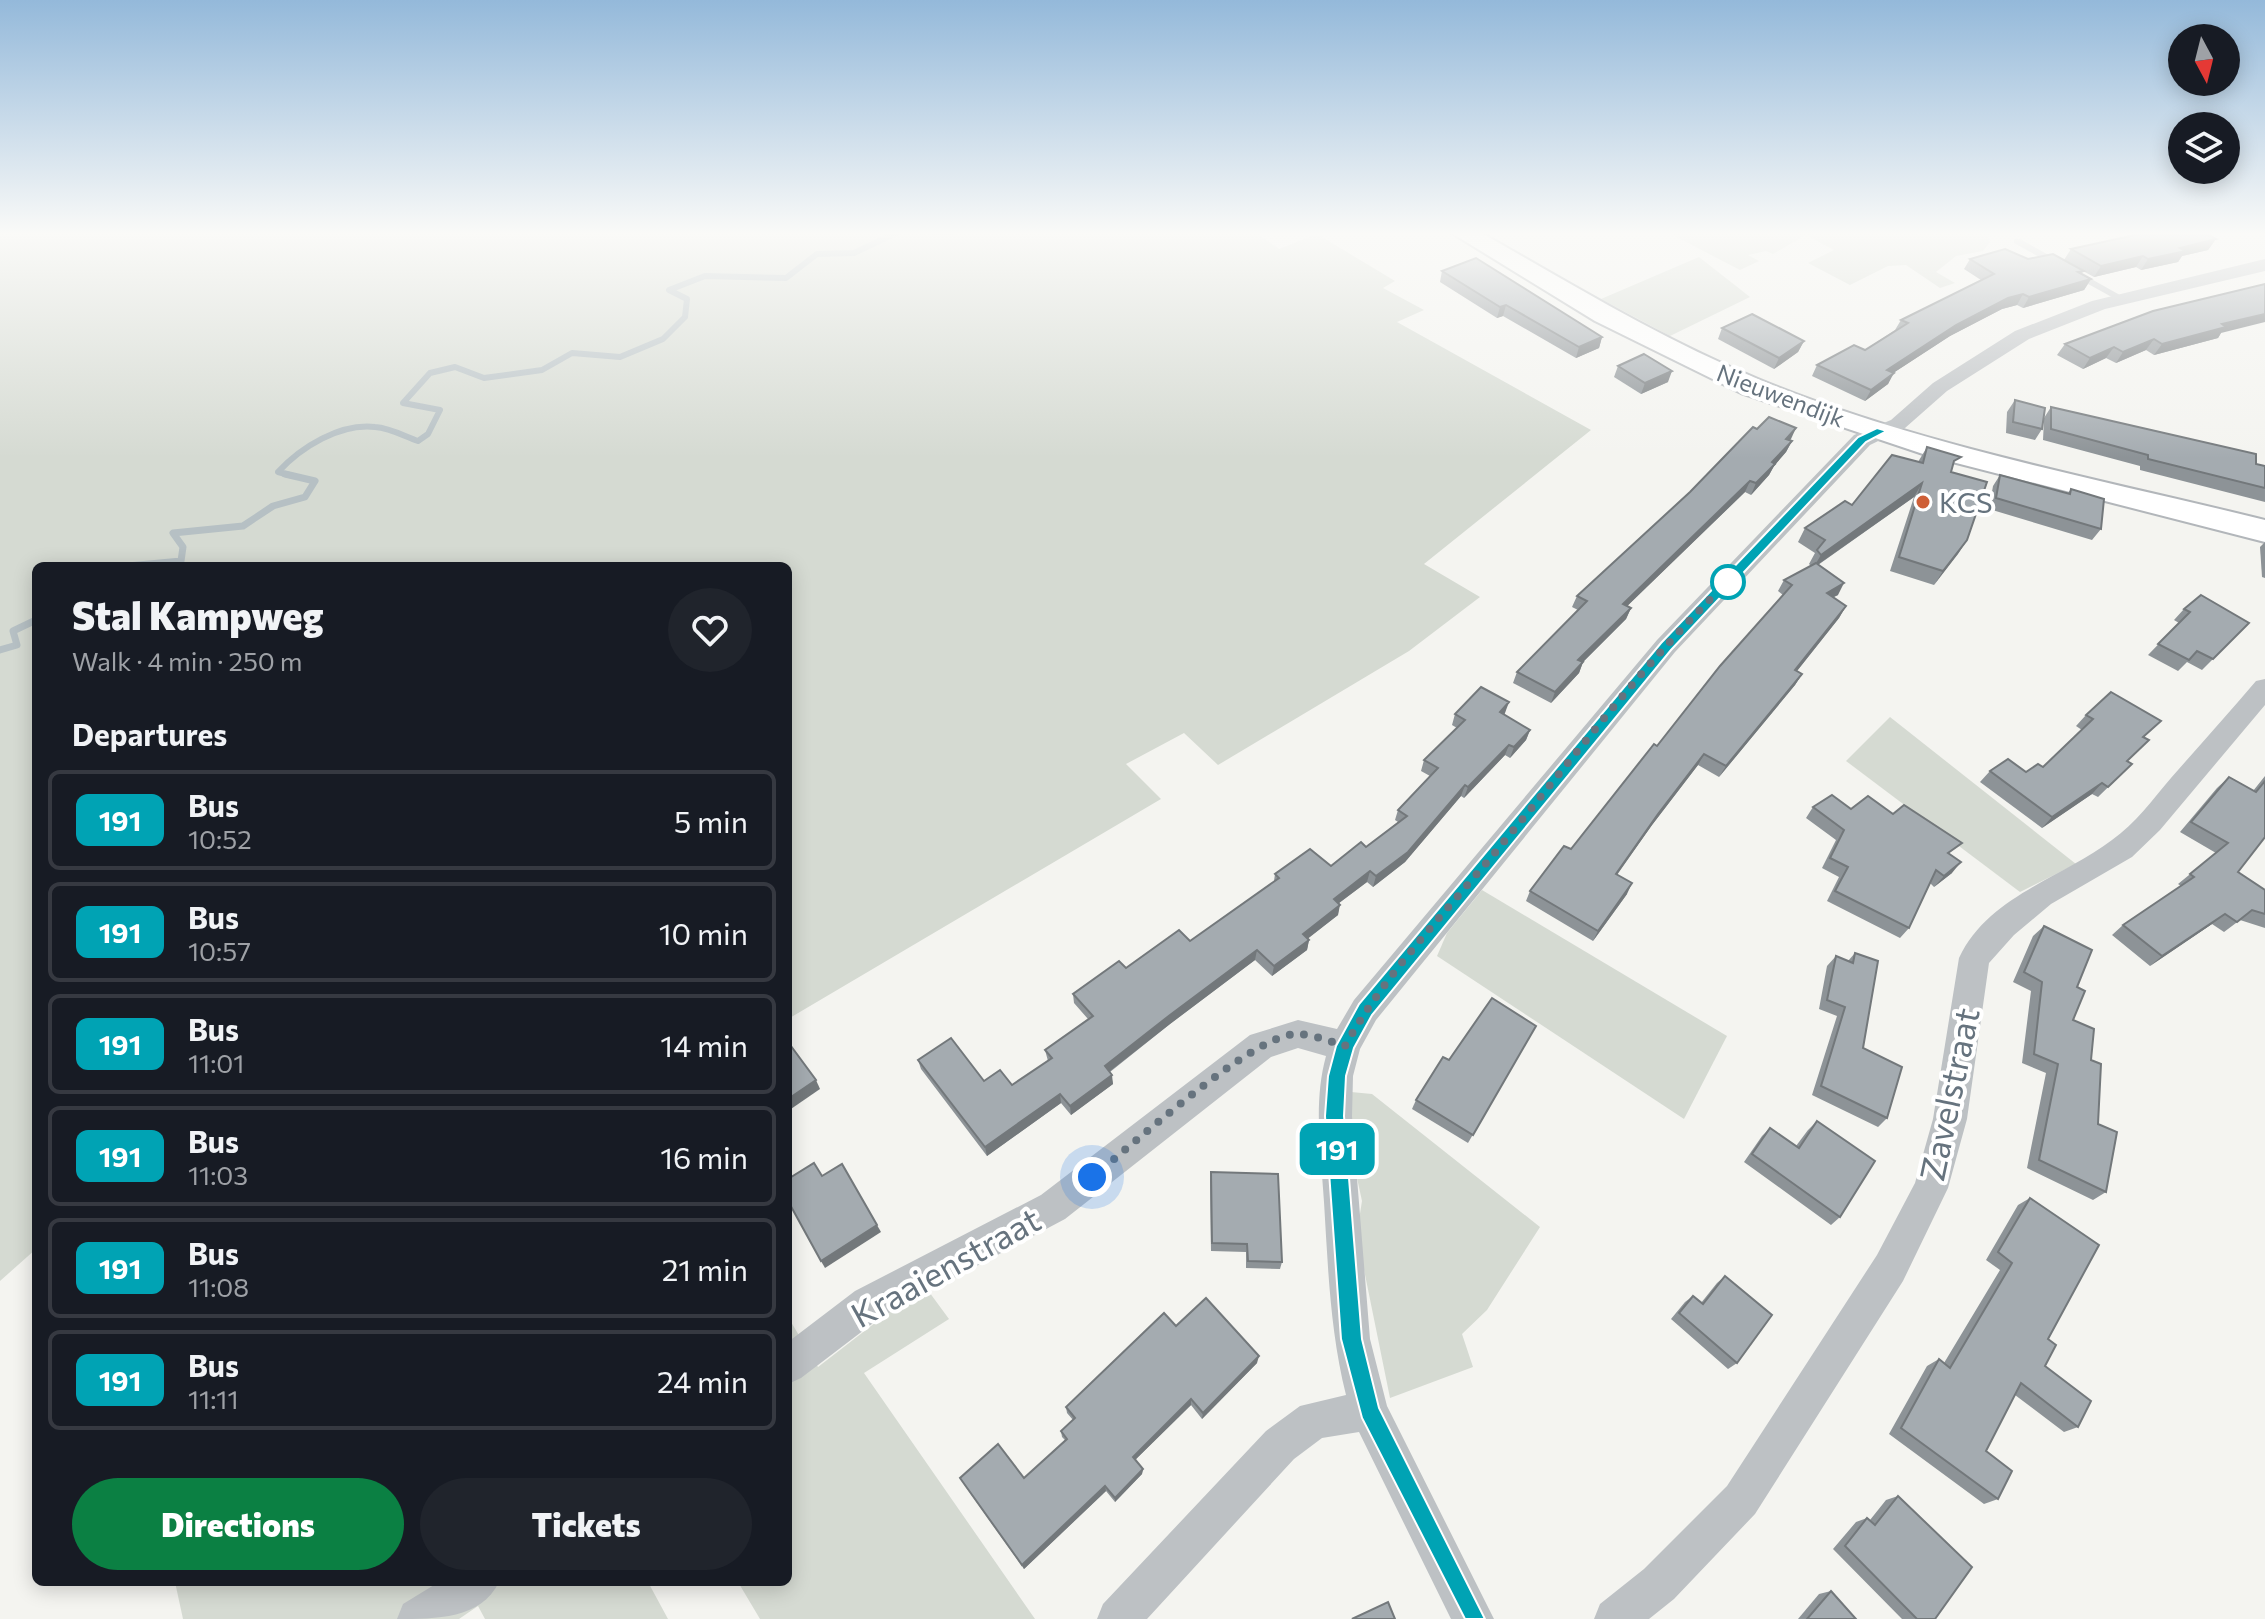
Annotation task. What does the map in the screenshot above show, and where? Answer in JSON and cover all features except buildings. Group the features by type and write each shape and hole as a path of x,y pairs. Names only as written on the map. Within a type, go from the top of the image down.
{"street":[{"name":"Nieuwendijk","path":"1592,308 1685,357 1764,391 1881,431 2265,531"},
{"path":"1473,1619 1369,1411 1351,1339 1335,1116 1337,1076 1345,1046 1365,1010 1666,646 1862,440 1898,424 1940,387 2022,335 2098,308"},
{"name":"Zavelstraat","path":"1615,1619 1659,1584 1741,1500 1890,1268 1931,1188 1950,1119 1974,958 2003,926 2041,895 2087,871 2141,831 2265,688"},
{"name":"Kraaienstraat","path":"792,1362 868,1304 1053,1207 1261,1045 1298,1034 1345,1046"},
{"path":"1118,1619 1280,1445 1314,1420 1369,1411"},
{"path":"418,1619 472,1586"}],"shaded area":[{"path":"0,308 1419,308 1424,310 1397,322 1591,430 1424,564 1480,597 1409,651 1218,765 1184,733 1126,764 1161,799 792,1017 792,562 32,562 32,1253 0,1281"},
{"path":"1617,308 1728,308 1670,336"},
{"path":"1890,717 2076,864 2020,892 1846,761"},
{"path":"1482,890 1727,1036 1684,1119 1437,956 1447,933"},
{"path":"1351,1092 1372,1094 1540,1227 1487,1310 1462,1334 1473,1367 1390,1398 1359,1245 1362,1201 1352,1155"},
{"path":"924,1285 949,1319 864,1373 1035,1619 760,1619 740,1586 792,1586 792,1324 818,1367"},
{"path":"176,1586 650,1586 668,1619 485,1619 478,1606 459,1619 183,1619"}],"waterway":[{"path":"289,475 278,472 310,446 348,429 375,427 418,441 428,434 440,410 403,403 430,373 455,367 484,378 542,370 572,353 620,357 663,339 685,317 686,308"},
{"path":"285,474 289,475"},
{"path":"170,562 181,561 183,547 173,533 243,526 273,506 305,497 315,481 289,475"},
{"path":"289,475 293,476"},
{"path":"0,650 17,645 13,631 32,622"}],"bus line":[{"name":"191","path":"1473,1619 1369,1411 1351,1339 1335,1116 1337,1076 1345,1046 1365,1010 1666,646 1862,440 1881,431"}],"place":[{"name":"KCS","path":"1923,502"}],"route":[{"path":"1092,1177 1261,1045 1298,1034 1345,1046 1365,1010 1418,945 1666,646 1728,582"}]}
